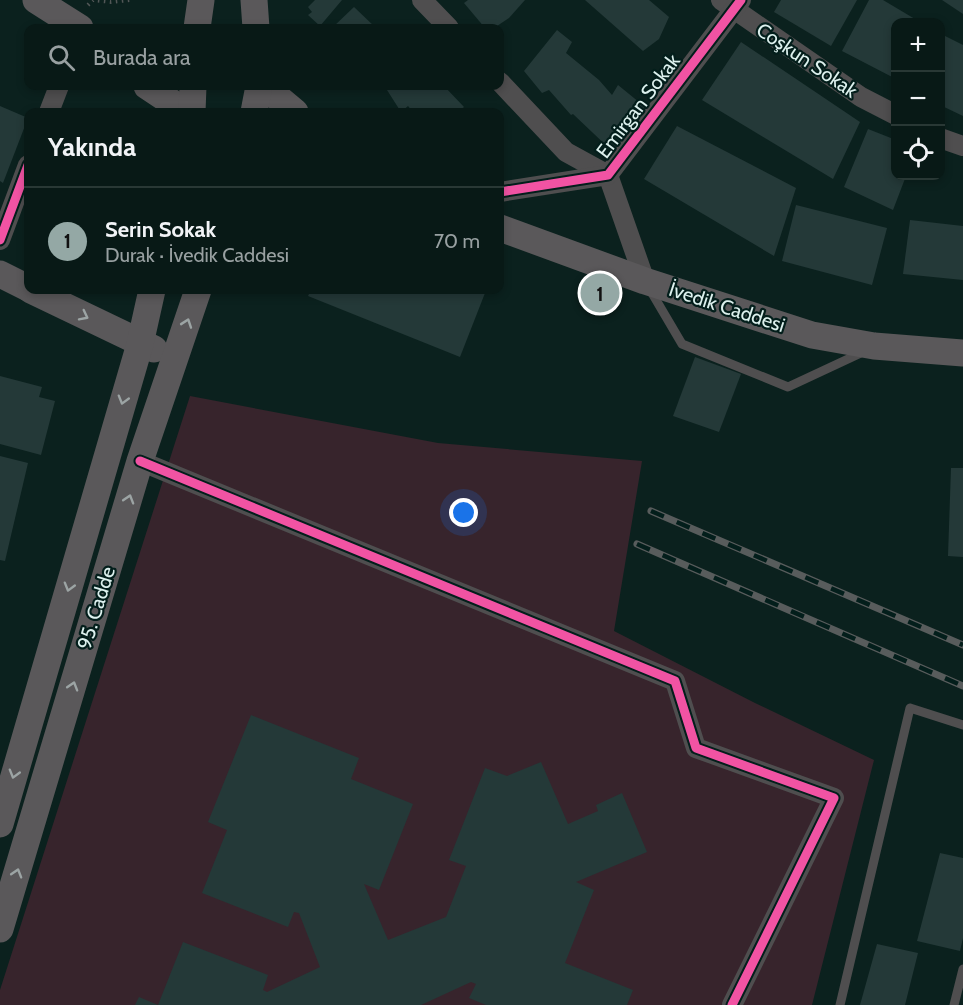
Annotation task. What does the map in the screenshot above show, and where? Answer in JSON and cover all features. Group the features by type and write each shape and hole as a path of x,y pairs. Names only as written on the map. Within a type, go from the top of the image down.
{"main road":[{"path":"36,0 73,24"},
{"path":"198,24 201,0"},
{"path":"254,0 256,24"},
{"path":"153,90 180,108"},
{"path":"192,108 193,90"},
{"path":"255,108 258,90"},
{"path":"269,90 290,108"},
{"name":"İvedik Caddesi","path":"504,229 645,281 812,335 874,346 963,353"},
{"path":"0,274 24,286"},
{"path":"40,294 140,344 175,357"},
{"name":"95. Cadde","path":"0,824 140,344 151,294"},
{"name":"95. Cadde","path":"0,929 140,461 197,294"}],"street":[{"path":"422,0 445,24"},
{"name":"Coşkun Sokak","path":"732,3 861,97 891,112"},
{"name":"Emirgan Sokak","path":"504,191 608,175 732,3"},
{"path":"504,86 566,152 608,175 645,281"},
{"path":"51,108 57,90"},
{"path":"945,140 963,146"},
{"path":"0,240 24,176"},
{"path":"140,461 675,681 696,748 834,798 732,1005"}],"lane":[{"path":"645,281 682,344 788,387 874,346"},
{"path":"840,1005 910,708 963,725"},
{"path":"954,1005 963,969"}],"path":[{"path":"77,24 93,0 111,2 130,0"}],"shaded area":[{"path":"190,396 438,443 642,461 614,631 755,703 874,760 812,1005 0,1005 0,990"}],"building":[{"path":"315,0 342,0 322,24 318,24 308,15 312,12 308,7"},
{"path":"468,0 525,0 509,18 500,24 482,24 464,3"},
{"path":"585,0 649,0 669,17 659,39 643,51"},
{"path":"781,0 857,0 831,46 774,12"},
{"path":"869,0 883,0 913,18 891,18 891,76 842,51"},
{"path":"942,0 963,0 963,14"},
{"path":"354,7 372,24 336,24"},
{"path":"557,30 572,42 566,53 599,80 612,95 618,85 645,107 630,132 612,151 573,114 571,115 549,90 542,93 524,71"},
{"path":"945,36 963,45 963,116 945,107"},
{"path":"741,42 860,122 833,179 702,100"},
{"path":"387,90 448,90 464,107 410,108 408,106 398,108"},
{"path":"0,106 24,116 24,128 3,183 0,181"},
{"path":"677,126 796,188 774,256 644,179"},
{"path":"868,129 891,138 891,180 904,180 893,210 844,187"},
{"path":"796,205 887,228 872,285 782,261"},
{"path":"910,220 963,226 963,280 903,274"},
{"path":"309,294 485,294 460,357 308,296"},
{"path":"695,357 741,374 719,432 673,416"},
{"path":"0,376 42,387 39,397 55,401 41,455 0,444"},
{"path":"0,456 28,463 5,561 0,560"},
{"path":"951,468 963,468 963,557 948,556"},
{"path":"251,715 359,758 351,779 413,804 379,890 364,884 388,940 446,917 466,866 449,860 485,768 507,776 541,762 568,824 598,811 596,805 622,793 647,852 576,882 594,890 565,963 633,990 627,1005 486,1005 469,998 476,984 471,982 421,1005 158,1005 183,942 268,975 263,990 267,992 320,967 299,913 294,912 288,927 202,893 227,830 208,822"},
{"path":"940,853 963,858 963,938 960,951 917,941"},
{"path":"877,944 918,953 905,1005 860,1005"},
{"path":"139,997 158,1005 135,1005"}],"railway":[{"path":"651,511 963,645"},
{"path":"637,544 963,686"}],"cycle path":[{"path":"504,191 608,175 741,0"},
{"path":"0,240 24,176"},
{"path":"140,461 675,681 696,748 834,798 732,1005"}],"place":[{"name":"Serin Sokak","path":"600,293"}]}
